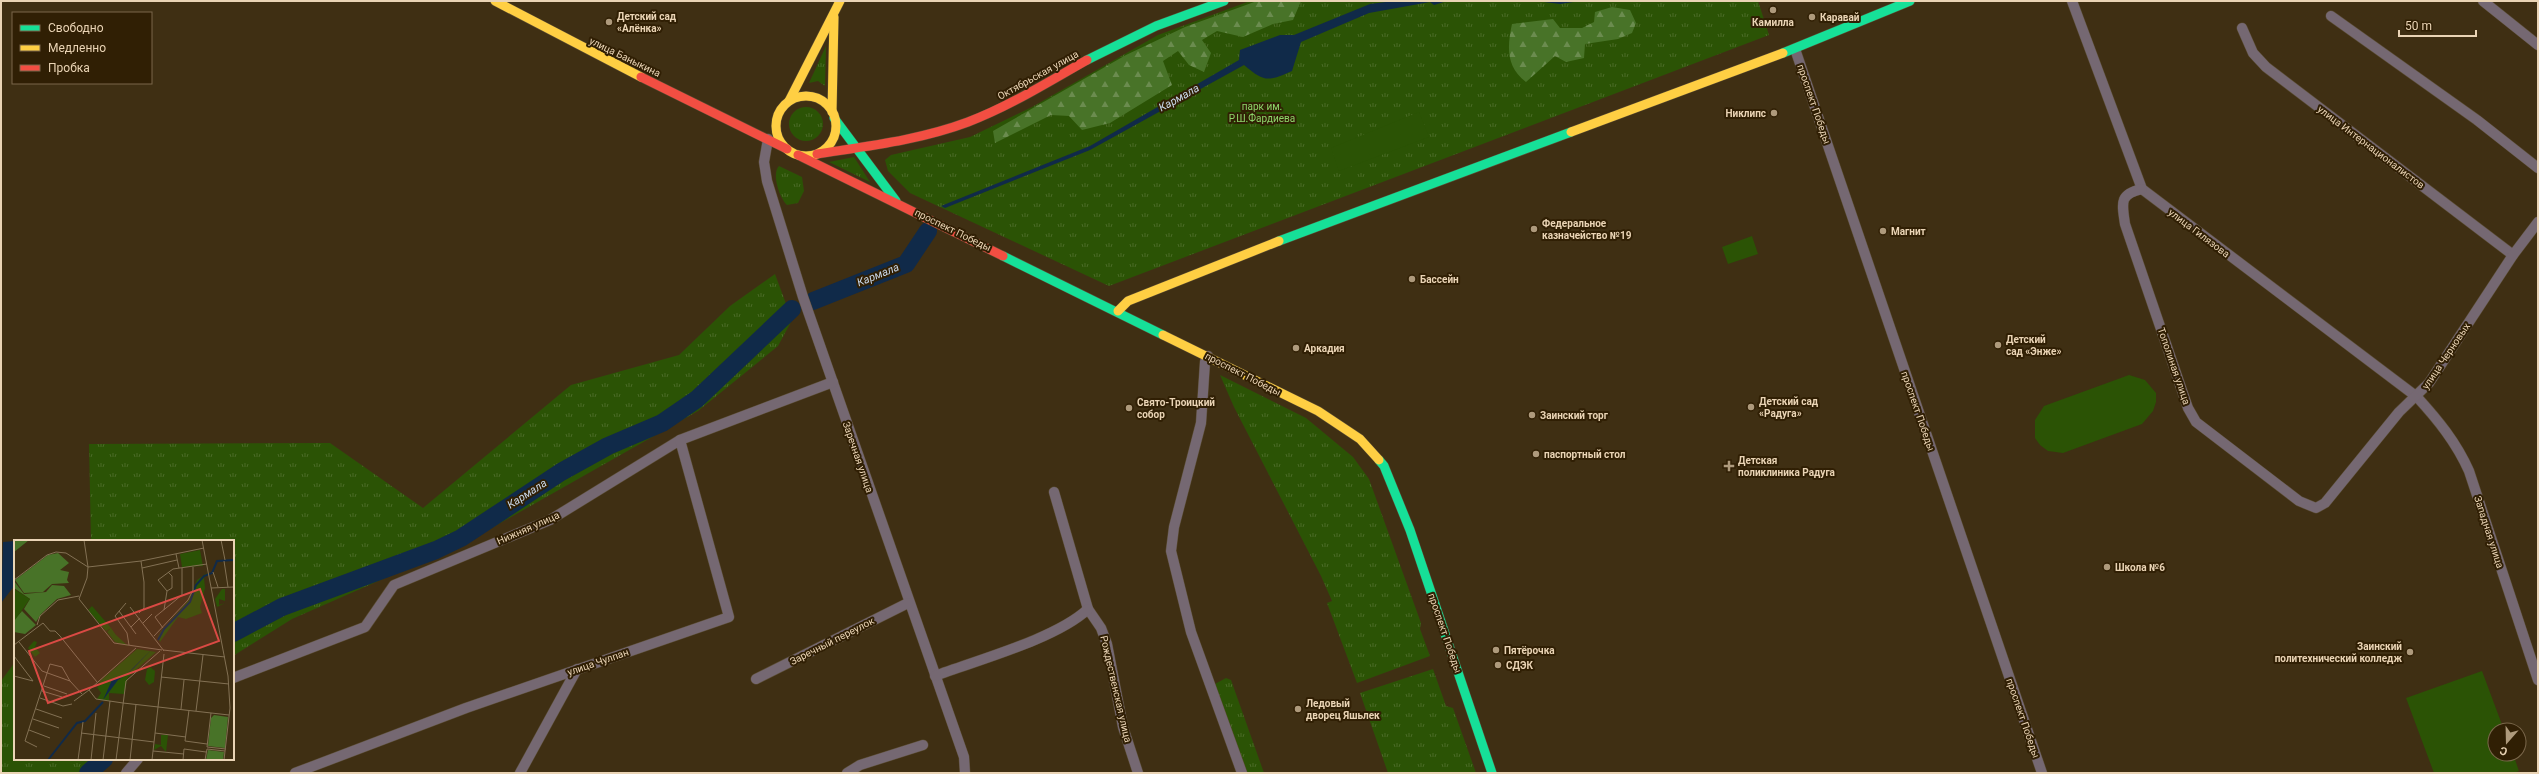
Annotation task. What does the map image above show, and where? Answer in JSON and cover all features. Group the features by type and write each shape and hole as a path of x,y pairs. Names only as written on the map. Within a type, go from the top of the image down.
{"main road":[{"name":"улица Баныкина","path":"495,1 613,64 748,128 787,149"},
{"path":"834,13 833,115 835,130 831,142 817,154 798,155 787,149 779,140 776,122 780,110 789,101 840,1"},
{"name":"Октябрьская улица","path":"817,154 924,135 968,122 1002,107 1092,57 1153,27 1224,1"},
{"path":"1118,311 1128,301 1295,235 1795,49 1910,1"},
{"path":"789,101 800,97 813,97 824,102 855,148 897,202"},
{"path":"748,128 776,122"},
{"name":"проспект Победы","path":"798,155 897,202 1208,356 1335,421 1360,439 1376,454 1388,476 1410,530 1492,773"}],"street":[{"path":"2072,1 2142,189"},
{"path":"2483,1 2538,45"},
{"path":"2331,16 2478,120 2538,168"},
{"name":"улица Интернационалистов","path":"2242,28 2253,53 2266,67 2513,255"},
{"name":"проспект Победы","path":"1795,49 2042,773"},
{"name":"Заречная улица","path":"768,139 764,162 767,181 803,297 908,603 964,757 965,773"},
{"name":"Тополиная улица","path":"2142,189 2129,192 2125,197 2122,208 2125,224 2188,408 2196,422 2307,506"},
{"name":"улица Гилязова","path":"2142,189 2417,397"},
{"name":"улица Черновых","path":"2307,506 2316,508 2325,503 2399,412 2417,397 2430,383 2513,255 2538,222"},
{"path":"1208,356 1201,423 1174,527 1171,551 1177,584 1193,639 1242,773"},
{"name":"Нижняя улица","path":"234,678 365,627 394,585 550,520 680,440 833,382"},
{"name":"Западная улица","path":"2417,397 2446,430 2463,458 2538,680"},
{"name":"улица Чулпан","path":"295,773 466,708 729,617 680,440"},
{"name":"Рождественская улица","path":"1054,492 1088,610 1104,635 1124,727 1138,773"},
{"name":"Заречный переулок","path":"756,679 908,603"},
{"path":"935,676 1046,634 1075,620 1088,610"},
{"path":"520,773 577,669"},
{"path":"847,773 860,765 924,745"},
{"path":"126,773 137,760"}],"green space":[{"name":"парк им. Р.Ш.Фардиева","path":"1250,1 1758,1 1769,35 1109,286 910,193 888,171 885,160 891,155 970,137 1032,107 1158,35"},
{"path":"1257,1 1301,1 1293,20 1273,24 1243,37 1217,31 1202,40 1211,53 1204,72 1189,65 1178,51 1163,61 1172,85 1110,123 1082,130 1069,116 1051,115 995,143 993,131 1126,55 1185,27"},
{"path":"1612,7 1630,10 1636,23 1632,33 1618,39 1585,44 1584,58 1566,62 1555,56 1526,82 1519,76 1511,63 1509,49 1512,24 1553,19 1560,28 1582,28 1594,22 1595,12"},
{"path":"826,46 825,86 818,81 809,83"},
{"path":"803,107 809,107 813,108 820,114 823,124 822,131 816,138 809,141 803,141 799,140 792,134 789,127 789,121 790,117 796,110"},
{"path":"1419,112 1429,137 1339,171 1331,148"},
{"path":"854,157 870,182 829,162"},
{"path":"779,166 802,177 804,191 798,203 787,205 784,202 779,192 776,180"},
{"path":"1752,236 1758,254 1728,264 1722,247"},
{"path":"775,274 792,320 778,346 698,411 467,542 292,619 234,655 234,540 91,540 89,444 330,443 423,508 571,385 679,355 730,306"},
{"path":"1220,375 1306,418 1353,457 1369,479 1421,623 1420,629 1430,656 1357,683 1327,603 1332,601 1321,576 1234,407"},
{"path":"2129,375 2145,380 2156,393 2156,402 2153,411 2142,424 2063,453 2048,451 2040,445 2035,438 2035,420 2044,406"},
{"path":"14,663 14,760 111,760 102,773 1,773 1,681"},
{"path":"1433,669 1446,706 1453,708 1476,773 1388,773 1360,693"},
{"path":"2482,671 2501,722 2487,722 2487,762 2516,762 2519,771 2514,773 2434,773 2406,698"},
{"path":"1226,678 1231,680 1264,773 1245,773 1213,685"}],"water":[{"path":"1394,1 1447,1 1434,5 1430,2 1369,13 1301,42 1292,71 1277,77 1266,78 1257,75 1244,65 1090,150 945,208 941,206 1090,146 1239,60 1240,50 1280,35 1294,35 1370,4"},
{"path":"1536,1 1580,1 1560,4"},
{"path":"14,541 14,586 1,603 3,542"}],"waterway":[{"name":"Кармала","path":"813,301 906,264 928,231"},
{"name":"Кармала","path":"234,632 282,607 436,550 461,538 561,472 608,446 662,423 697,399 792,309"},
{"name":"Кармала","path":"88,773 103,760"}],"traffic: fast":[{"path":"1087,60 1156,26 1224,1"},
{"path":"1783,53 1910,1"},
{"path":"834,118 896,201"},
{"path":"1279,241 1571,132"},
{"path":"1003,256 1163,335"},
{"path":"1379,460 1384,466 1410,530 1492,773"}],"traffic: slow":[{"path":"495,1 641,77"},
{"path":"789,101 840,1"},
{"path":"832,112 834,17"},
{"path":"1571,132 1783,53"},
{"path":"806,96 823,101 831,109 836,126 831,143 823,151 806,156 789,151 781,143 776,126 781,109 789,101 806,96"},
{"path":"1118,311 1128,301 1279,241"},
{"path":"1163,335 1318,411 1360,439 1379,460"}],"traffic: jam":[{"path":"817,154 913,138 968,122 1014,101 1087,60"},
{"path":"641,77 787,149"},
{"path":"798,155 1003,256"}],"place":[{"name":"Камилла","path":"1773,10"},
{"name":"Каравай","path":"1812,17"},
{"name":"Детский сад «Алёнка»","path":"609,22"},
{"name":"Никлипс","path":"1774,113"},
{"name":"Федеральное казначейство №19","path":"1534,229"},
{"name":"Магнит","path":"1883,231"},
{"name":"Бассейн","path":"1412,279"},
{"name":"Детский сад «Энже»","path":"1998,345"},
{"name":"Аркадия","path":"1296,348"},
{"name":"Детский сад «Радуга»","path":"1751,407"},
{"name":"Свято-Троицкий собор","path":"1129,408"},
{"name":"Заинский торг","path":"1532,415"},
{"name":"паспортный стол","path":"1536,454"},
{"name":"Детская поликлиника Радуга","path":"1729,466"},
{"name":"Школа №6","path":"2107,567"},
{"name":"Пятёрочка","path":"1496,650"},
{"name":"Заинский политехнический колледж","path":"2410,652"},
{"name":"СДЭК","path":"1498,665"},
{"name":"Ледовый дворец Яшьлек","path":"1298,709"}]}
